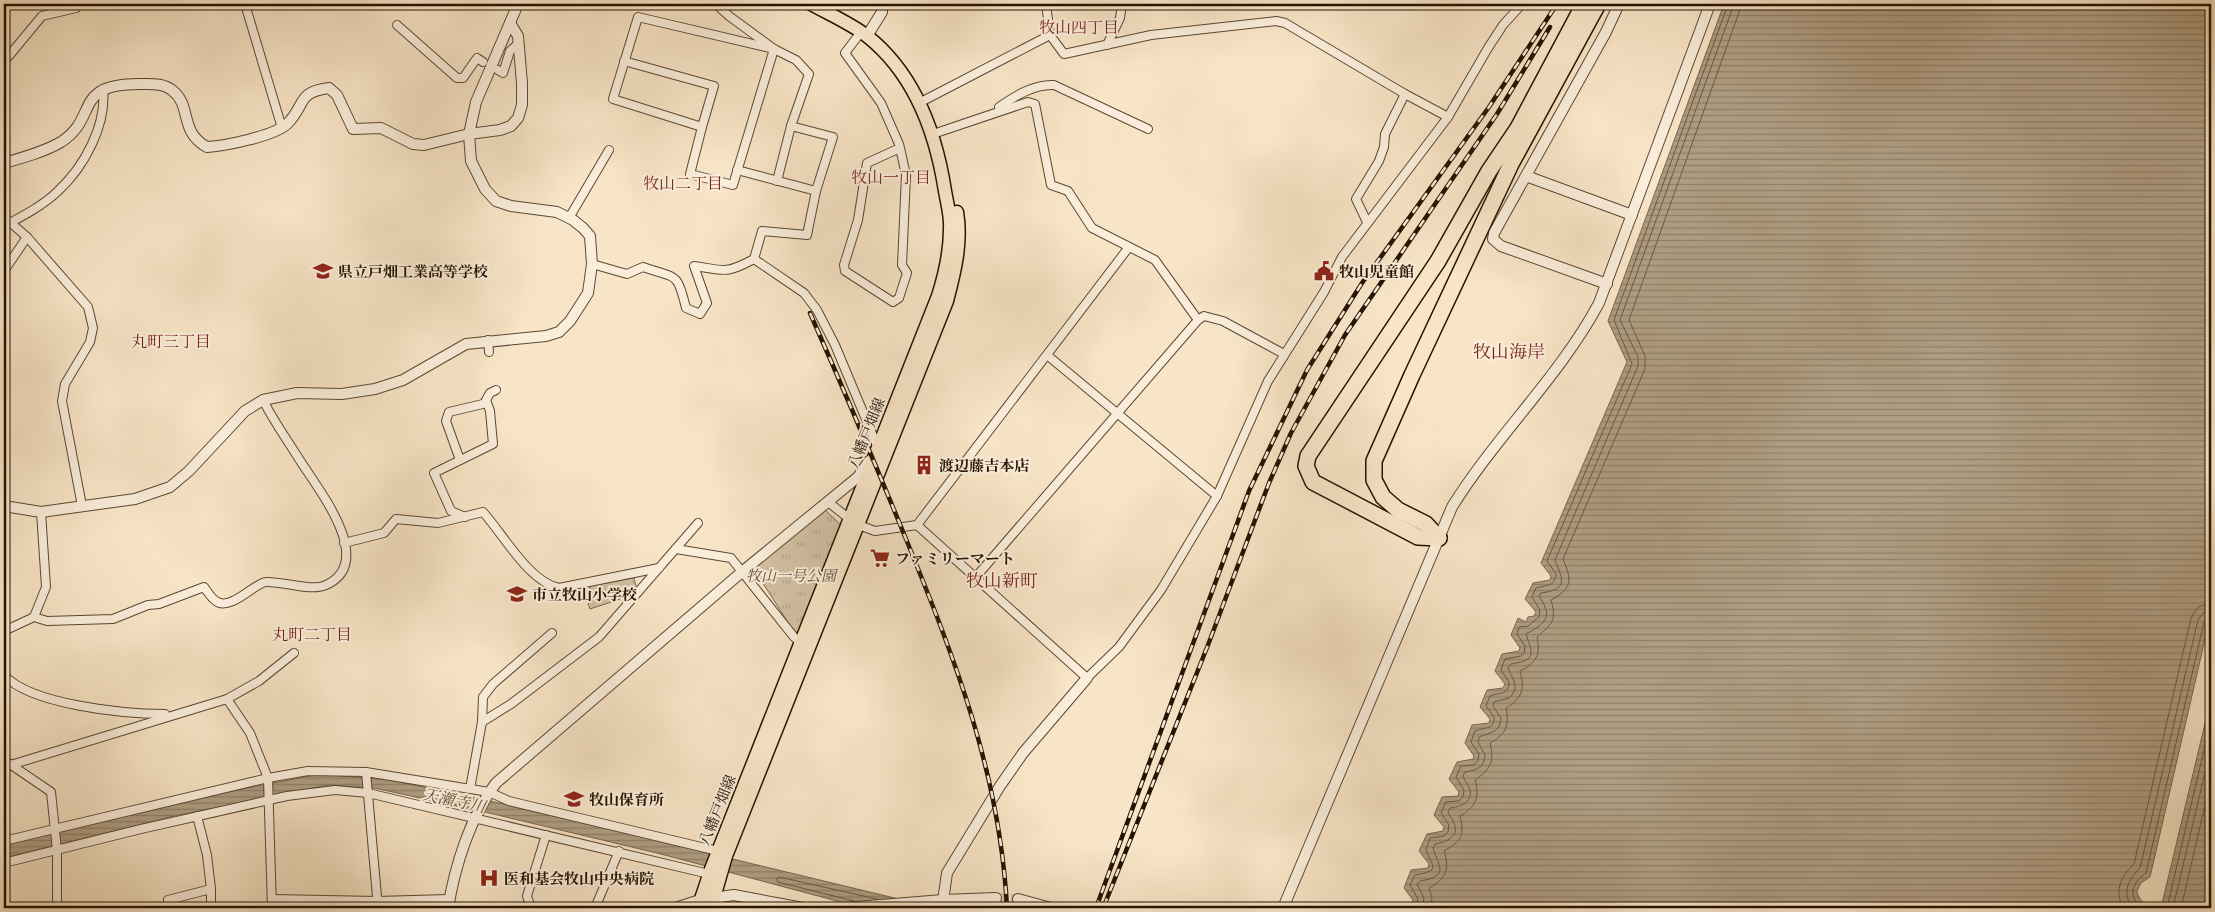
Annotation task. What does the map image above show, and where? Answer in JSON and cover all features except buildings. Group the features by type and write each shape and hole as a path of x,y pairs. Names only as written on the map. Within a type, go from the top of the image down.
{"highway":[{"path":"1439,538 1418,537 1313,482 1306,466 1312,448 1433,269 1489,170 1518,128 1584,4"},
{"path":"1439,538 1426,524 1398,510 1383,497 1374,480 1374,461 1412,375 1511,164 1598,4"}],"main road":[{"name":"八幡戸畑線","path":"811,4 867,32"},
{"name":"八幡戸畑線","path":"699,904 714,872 801,643 947,301 956,268 959,228 950,167 923,101 886,53 867,32 829,4"},
{"name":"八幡戸畑線","path":"720,853 852,522 878,448 938,296 947,264 951,227 937,133"},
{"name":"八幡戸畑線","path":"712,902 714,872"}],"street":[{"path":"4,54 8,57 42,16 76,8 76,4"},
{"path":"178,4 187,5"},
{"path":"245,4 282,128"},
{"path":"4,506 41,512 135,499 170,487 189,471 245,411 263,400 296,392 342,394 375,389 402,380 466,344 488,340 546,336 560,332 570,321 588,293 592,264 590,236 583,228 557,212 511,206 496,202 485,189 470,161 469,134 476,102 518,4"},
{"path":"716,4 729,16 774,49 796,60 809,74 777,181"},
{"path":"881,4 882,12 867,32 845,53 881,103 900,148 906,175 902,265 907,273 899,298 892,302 845,271 844,265 858,220 867,163 900,148"},
{"path":"1046,4 1050,35 1064,54 1151,35 1276,21 1295,28 1405,94 1448,117"},
{"path":"1107,45 1120,18 1122,4"},
{"path":"942,905 947,874 1000,786 1023,753 1087,678 1119,647 1161,590 1217,496 1268,381 1324,292 1342,257 1448,117 1488,48 1522,4"},
{"path":"1607,284 1496,243 1494,233 1606,32 1619,4"},
{"path":"1283,908 1452,507 1469,480 1575,343 1591,317 1607,284 1709,4"},
{"path":"702,128 614,99 638,17 774,49"},
{"path":"4,163 61,142 75,130 91,100 103,89 119,84 161,84 173,91 180,100 191,134 207,147 252,138 282,128 288,123 307,94 329,88 337,95 353,129 382,128 404,141 418,145 469,134 500,130 511,126 518,118 522,105 518,36 510,23"},
{"path":"397,25 457,78 463,78 476,58 484,62"},
{"path":"923,101 1050,35"},
{"path":"498,70 503,73 510,51 518,44"},
{"path":"624,61 714,86 690,174 733,185 774,49"},
{"path":"994,112 1014,97 1042,84 1054,85 1148,129"},
{"path":"82,506 62,401 65,384 90,342 93,328 88,307 27,237 7,225 58,192 77,169 88,153 98,127 104,102 103,89"},
{"path":"1367,222 1356,200 1379,161 1384,147 1385,134 1405,94"},
{"path":"937,133 1028,102 1036,104 1051,185 1068,191 1092,228 1155,260 1198,320"},
{"path":"754,259 762,231 807,235 816,191 833,137 792,126"},
{"path":"569,218 609,150"},
{"path":"737,170 816,191"},
{"path":"1526,176 1632,215"},
{"path":"4,271 27,237"},
{"path":"828,502 852,522 875,531 916,524 1129,247"},
{"path":"272,899 377,904 448,904 460,859 478,815 488,794 512,766 743,571 858,477 878,448 835,345 817,310 804,294 785,283 754,259"},
{"path":"592,264 627,274 643,267 675,278 680,283 686,308 700,314 707,302 694,266 723,272 754,259"},
{"path":"975,578 1198,320 1204,316 1223,321 1284,354"},
{"path":"488,340 489,352"},
{"path":"1046,355 1217,496"},
{"path":"465,517 451,511 434,473 493,444 486,400 490,393 496,390"},
{"path":"4,631 34,617 47,621 113,619 148,604 159,604 204,586 215,601 221,603 244,597 262,582 276,581 318,588 326,585 339,575 346,563 344,543 338,522 322,492 276,425 263,400"},
{"path":"460,460 446,421 449,412 487,403"},
{"path":"34,617 46,587 41,512"},
{"path":"344,543 384,533 396,518 438,523 483,512 517,555 548,586 559,588 658,568"},
{"path":"482,722 511,704 599,638 698,523"},
{"path":"916,524 1087,678"},
{"path":"676,550 731,558 794,637 801,643"},
{"path":"470,789 482,722 483,697 493,684 552,633"},
{"path":"6,764 227,699 259,681 294,653"},
{"path":"4,675 27,692 66,702 131,714 175,714"},
{"path":"227,699 250,733 268,778 272,908"},
{"path":"6,764 51,792 57,850 57,908"},
{"path":"4,841 268,778 308,771 366,772 470,789 720,853"},
{"path":"366,772 377,904"},
{"path":"4,863 197,816 270,800 334,790 368,793 478,815 546,835 714,872"},
{"path":"197,816 207,856 211,908"},
{"path":"531,908 527,896 546,835"},
{"path":"595,908 619,851"},
{"path":"168,908 168,900 211,889"},
{"path":"675,908 712,902 734,895 803,908"},
{"path":"844,908 942,905 996,898"},
{"path":"1018,899 1051,908"}],"green space":[{"name":"牧山一号公園","path":"823,508 841,525 798,634 789,624 754,569"},
{"path":"634,578 636,586 626,597 590,609 588,604 595,598 589,586"}],"water":[{"path":"1724,4 2211,4 2211,621 2209,622 2150,877 2141,883 2137,891 2138,896 2143,902 2161,908 1395,908 1396,906 1412,904 1413,900 1404,888 1411,870 1428,868 1429,864 1419,851 1427,834 1443,831 1444,827 1434,815 1442,797 1458,796 1459,792 1449,779 1457,762 1473,759 1474,756 1465,743 1472,725 1489,723 1490,719 1480,707 1487,690 1503,688 1505,684 1495,671 1502,654 1519,651 1520,648 1511,635 1518,618 1526,622 1528,617 1534,616 1536,612 1525,599 1533,583 1550,580 1551,576 1541,563 1627,362 1608,321"},
{"path":"2211,698 2211,908 2161,908"},
{"name":"天瀬寺川","path":"320,774 389,780 504,804 936,908 863,908 661,854 489,813 374,788 328,785 174,816 4,858 4,845 237,790"}],"pier":[{"path":"2211,622 2152,877 2151,878"},
{"path":"2211,696 2160,907 2144,902 2138,891 2142,883 2150,879 2143,884 2140,891 2145,901 2160,905"}],"tunnel":[{"path":"996,898 1018,899"}],"railway":[{"path":"1096,908 1249,491 1307,370 1362,283 1489,107 1557,4"},
{"path":"1104,906 1208,645 1269,483 1291,433 1345,335 1497,114 1550,27"},
{"path":"810,313 906,539 942,630 973,719 995,811 1003,859 1007,908"}],"place":[{"name":"県立戸畑工業高等学校","path":"323,271"},
{"name":"牧山児童館","path":"1324,271"},
{"name":"渡辺藤吉本店","path":"924,465"},
{"name":"ファミリーマート","path":"880,558"},
{"name":"市立牧山小学校","path":"517,594"},
{"name":"牧山保育所","path":"574,799"},
{"name":"医和基会牧山中央病院","path":"489,878"}],"district":[{"name":"牧山四丁目","path":"1079,27"},
{"name":"牧山一丁目","path":"891,177"},
{"name":"牧山二丁目","path":"683,183"},
{"name":"丸町三丁目","path":"171,341"},
{"name":"牧山海岸","path":"1509,351"},
{"name":"牧山新町","path":"1002,580"},
{"name":"丸町二丁目","path":"312,634"}]}
